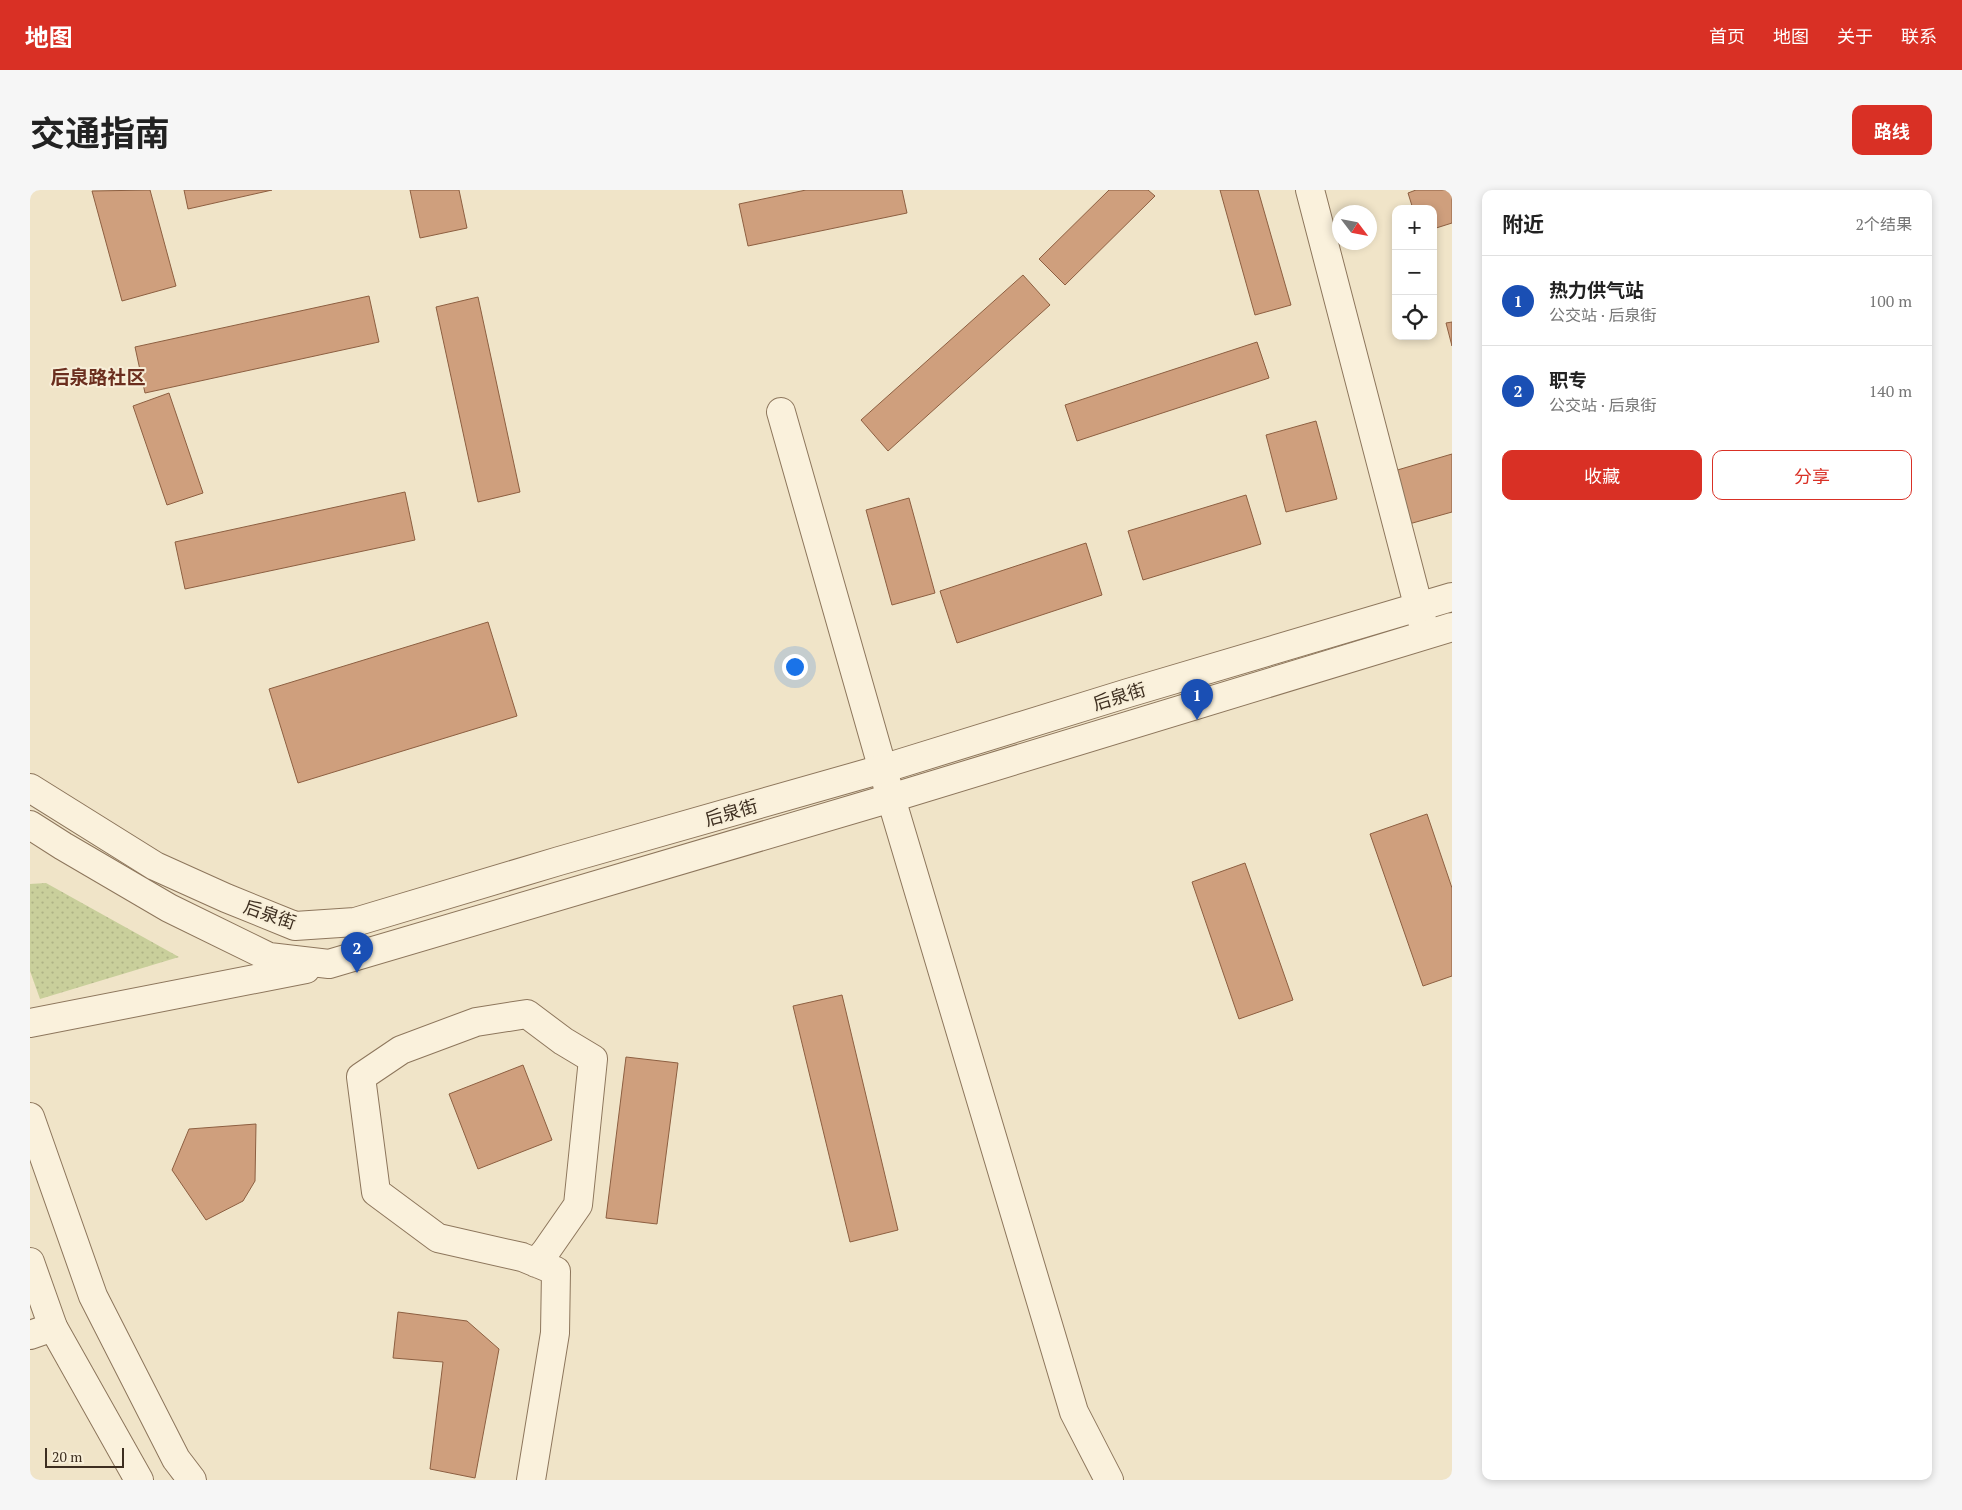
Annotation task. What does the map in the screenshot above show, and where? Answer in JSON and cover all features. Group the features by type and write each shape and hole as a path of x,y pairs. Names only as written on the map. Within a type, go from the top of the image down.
{"street":[{"path":"1310,190 1426,635"},
{"path":"780,412 882,769 1074,1412 1109,1480"},
{"name":"后泉街","path":"30,788 154,866 296,926 355,922 558,861 882,769 1128,693 1452,597"},
{"name":"后泉街","path":"30,844 63,846 169,908 269,956 329,964 891,798 1452,627"},
{"path":"30,825 63,846"},
{"path":"30,1023 329,964"},
{"path":"531,1480 555,1333 556,1271 536,1263 522,1257 438,1238 376,1192 361,1077 401,1050 476,1022 527,1014 593,1059 578,1205 536,1263"},
{"path":"30,1117 93,1296 184,1469 148,1480"},
{"path":"30,1262 42,1331 139,1480"}],"green space":[{"path":"46,883 179,957 40,999 30,971 30,884"}],"building":[{"path":"150,190 176,286 122,301 92,191"},
{"path":"184,190 272,190 188,209"},
{"path":"410,190 459,190 467,228 420,238"},
{"path":"806,190 902,190 907,213 748,246 739,204"},
{"path":"1109,190 1148,190 1155,196 1065,285 1039,259"},
{"path":"1220,190 1258,190 1291,305 1255,315"},
{"path":"1416,190 1452,190 1452,223 1437,228 1437,205 1412,205 1408,193"},
{"path":"1023,275 1050,305 888,451 861,420"},
{"path":"369,296 379,342 145,393 135,347"},
{"path":"478,297 520,492 478,502 436,307"},
{"path":"1452,322 1452,346 1446,323"},
{"path":"1257,342 1269,378 1077,441 1065,405"},
{"path":"169,393 203,493 167,505 133,406"},
{"path":"1316,421 1337,499 1286,512 1266,435"},
{"path":"1452,454 1452,512 1409,524 1394,471"},
{"path":"405,492 415,540 185,589 175,542"},
{"path":"1246,495 1261,544 1143,580 1128,531"},
{"path":"909,498 935,593 892,605 866,510"},
{"path":"1086,543 1102,595 957,643 940,591"},
{"path":"488,622 517,716 298,783 269,689"},
{"path":"1427,814 1452,888 1452,976 1423,986 1370,834"},
{"path":"1245,863 1293,1000 1239,1019 1192,882"},
{"path":"842,995 898,1230 850,1242 793,1006"},
{"path":"626,1057 678,1063 657,1224 606,1218"},
{"path":"523,1065 552,1140 478,1169 449,1094"},
{"path":"256,1124 255,1181 243,1201 206,1220 172,1170 189,1129"},
{"path":"398,1312 467,1321 499,1349 475,1478 430,1469 443,1362 393,1358"}],"place":[{"name":"热力供气站","path":"1197,720"},
{"name":"职专","path":"357,973"}],"district":[{"name":"后泉路社区","path":"98,376"}]}
